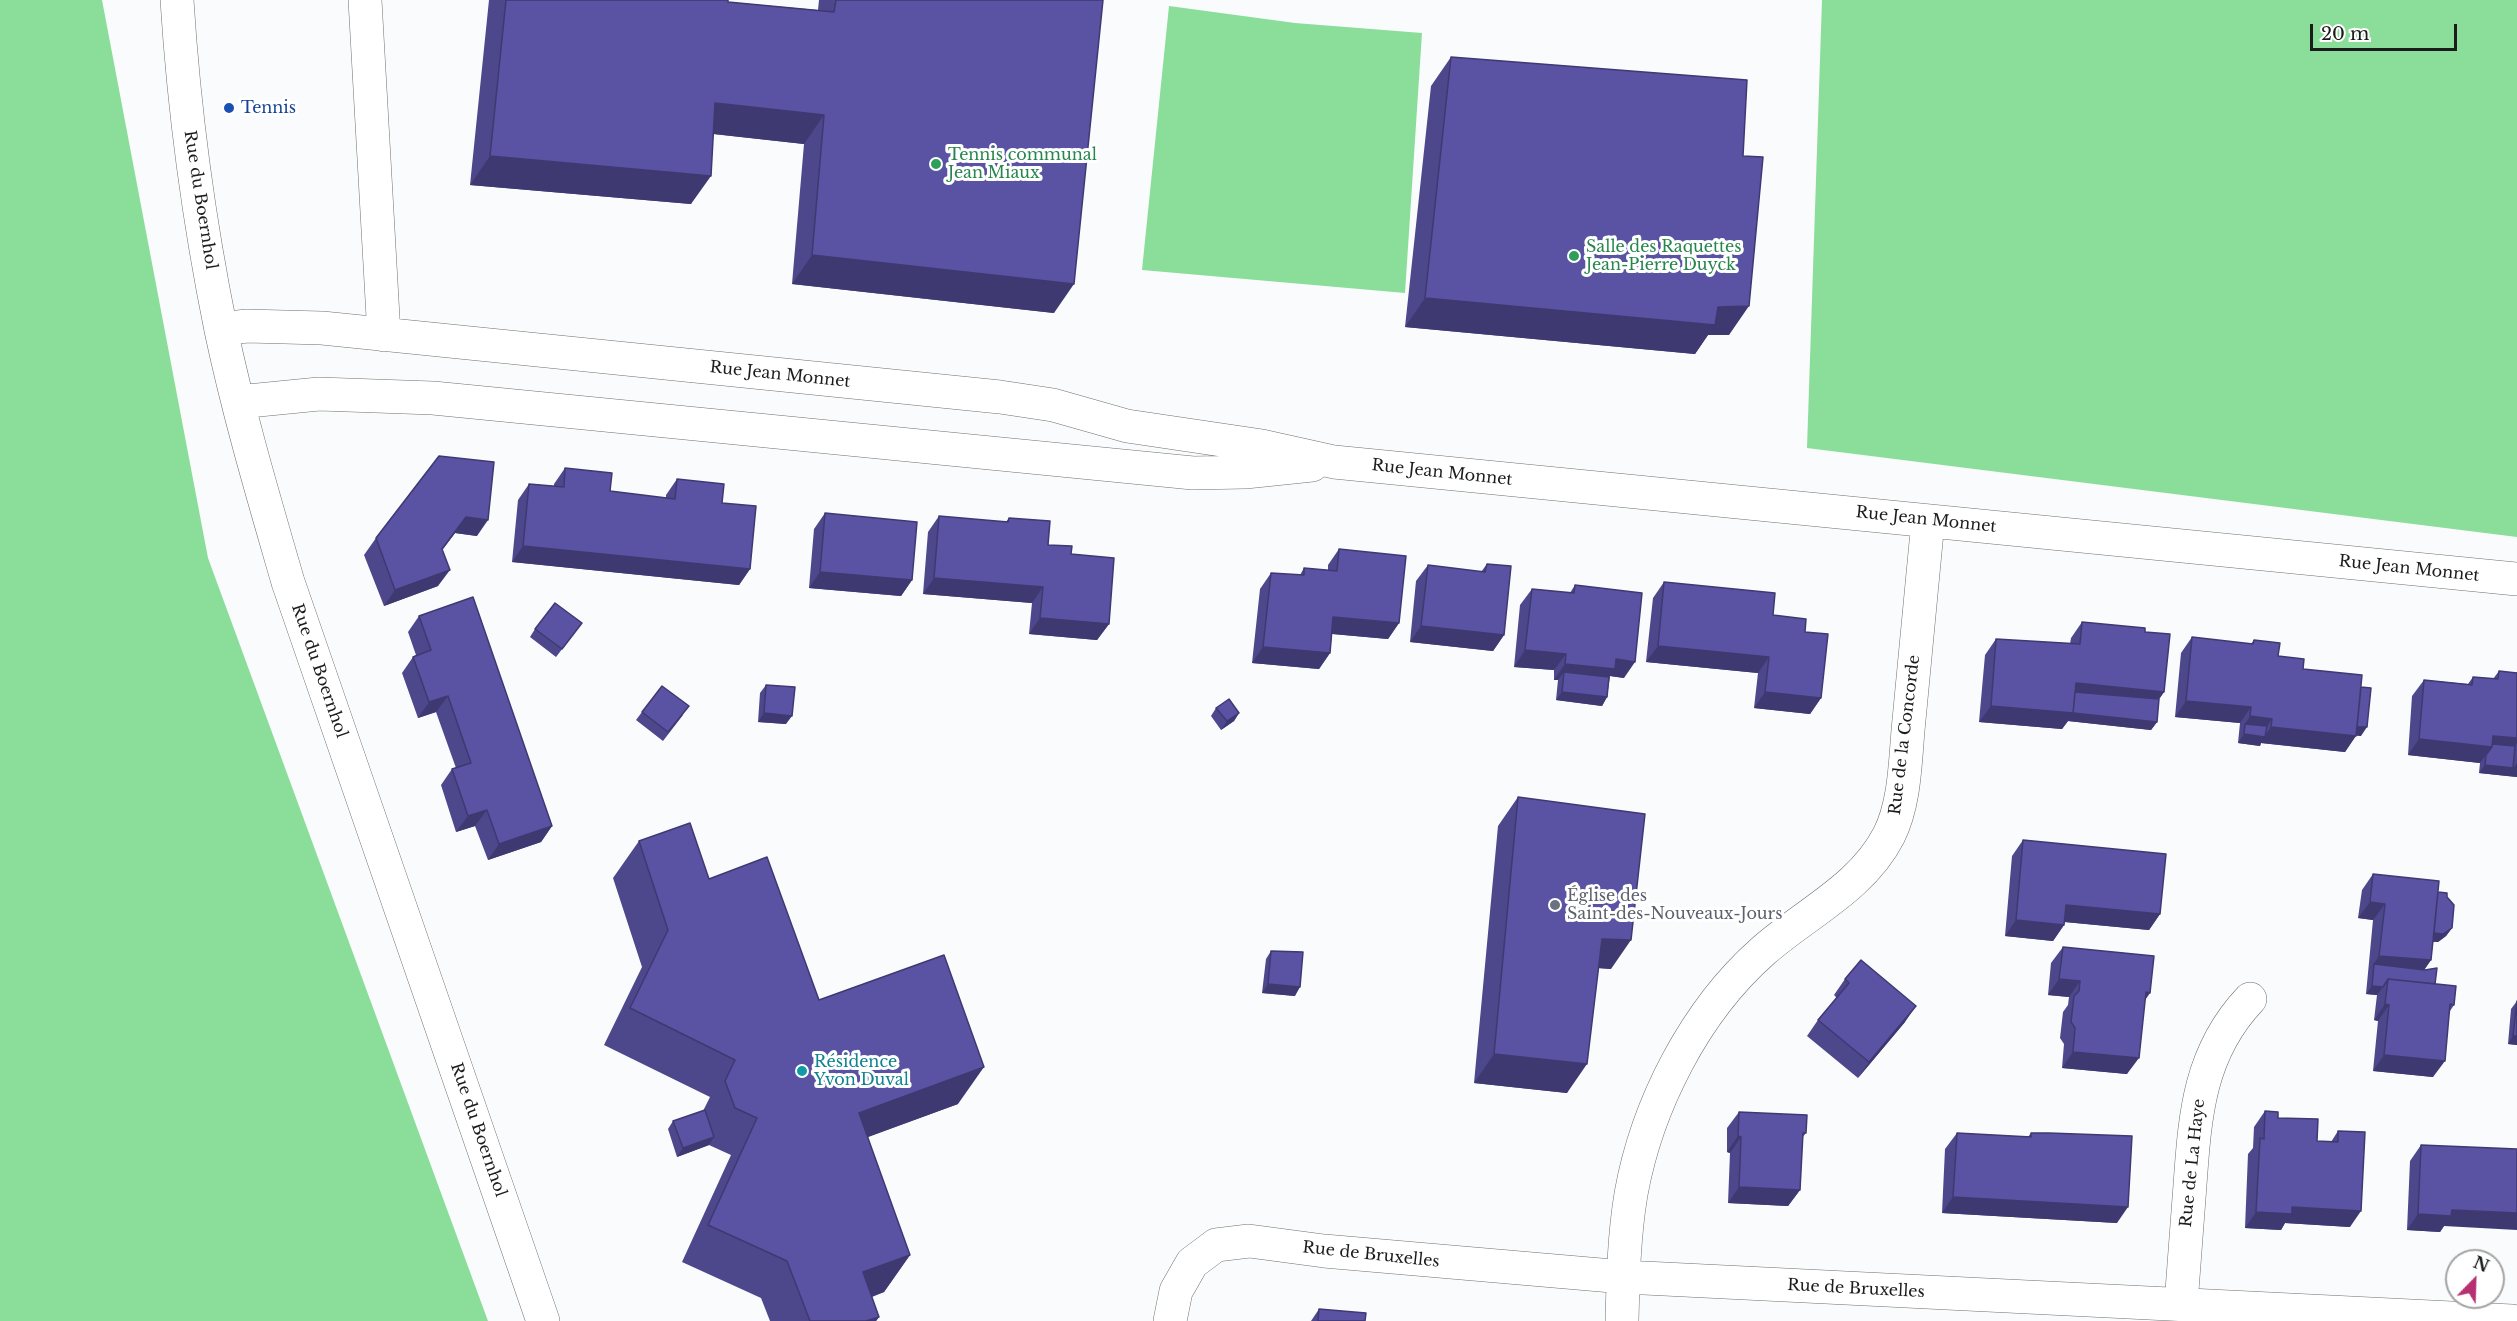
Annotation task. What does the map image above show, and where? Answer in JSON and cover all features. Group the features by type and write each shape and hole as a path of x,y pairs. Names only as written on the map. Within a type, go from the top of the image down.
{"street":[{"name":"Rue du Boernhol","path":"177,0 192,155 221,329 238,402 288,582 543,1321"},
{"path":"365,0 384,335"},
{"name":"Rue Jean Monnet","path":"221,329 247,326 322,328 1032,401 1127,426 1262,446 1334,462 2517,579"},
{"name":"Rue Jean Monnet","path":"238,402 319,394 433,398 1193,473 1245,472 1334,462"},
{"name":"Rue de la Concorde","path":"1622,1321 1628,1221 1637,1166 1656,1107 1694,1036 1726,991 1762,952 1865,871 1883,845 1894,823 1904,775 1928,521"},
{"name":"Rue de La Haye","path":"2181,1304 2198,1099 2211,1058 2236,1014 2250,999"},
{"name":"Rue de Bruxelles","path":"1170,1321 1180,1283 1192,1263 1216,1245 1249,1241 1324,1251 1623,1277 2181,1304 2242,1314 2512,1321"}],"green space":[{"path":"0,0 102,0 208,558 488,1321 0,1321"},
{"path":"1822,0 2517,0 2517,537 1807,448"},
{"path":"1169,6 1295,23 1422,33 1405,293 1142,270"}],"building":[{"name":"Tennis communal Jean Miaux","path":"506,0 728,0 728,2 834,12 836,0 1103,0 1074,284 812,255 824,115 715,103 711,176 490,156"},
{"name":"Salle des Raquettes Jean-Pierre Duyck","path":"1451,57 1747,80 1743,156 1763,157 1749,306 1718,307 1715,325 1425,298"},
{"path":"439,456 494,462 488,520 466,517 442,549 450,570 395,590 376,538"},
{"path":"565,468 612,473 610,491 675,499 677,479 724,484 722,503 756,506 750,569 523,546 529,484 564,487"},
{"path":"825,513 917,522 912,580 820,572"},
{"path":"939,516 1008,522 1009,518 1050,521 1048,545 1072,546 1071,554 1114,558 1109,624 1040,618 1043,587 934,578"},
{"path":"1339,549 1406,556 1399,623 1333,617 1330,653 1263,647 1271,573 1304,575 1304,568 1337,571"},
{"path":"1487,564 1511,566 1504,635 1421,626 1428,565 1485,572"},
{"path":"1664,582 1775,593 1773,615 1806,619 1805,632 1828,634 1821,698 1765,692 1769,657 1658,646"},
{"path":"1575,585 1642,593 1635,662 1616,659 1615,669 1565,664 1566,654 1525,650 1532,589 1574,593"},
{"path":"473,597 552,826 499,844 487,810 468,816 452,769 471,763 448,696 429,702 413,657 431,650 419,616"},
{"path":"555,603 582,623 562,649 535,629"},
{"path":"2082,622 2145,628 2145,632 2170,634 2164,692 2076,683 2073,713 1991,706 1996,639 2080,644"},
{"path":"2192,637 2253,644 2254,640 2280,643 2278,656 2304,659 2303,669 2362,675 2356,736 2271,727 2272,719 2250,716 2251,707 2186,701"},
{"path":"2499,671 2517,673 2517,738 2493,736 2492,747 2419,739 2424,680 2472,685 2473,677 2498,679"},
{"path":"1564,672 1609,677 1607,697 1562,692"},
{"path":"766,685 795,687 792,716 764,713"},
{"path":"662,686 689,706 668,732 642,712"},
{"path":"2361,687 2371,688 2367,727 2357,727"},
{"path":"2075,692 2159,699 2157,722 2073,713"},
{"path":"1229,699 1239,713 1227,721 1216,708"},
{"path":"2245,724 2267,726 2265,737 2244,734"},
{"path":"2492,744 2515,746 2513,768 2485,765 2486,755"},
{"name":"Église des Saint-des-Nouveaux-Jours","path":"1518,797 1645,814 1631,940 1602,939 1587,1064 1494,1054"},
{"name":"Résidence Yvon Duval","path":"690,823 709,879 767,857 819,1000 944,955 984,1067 859,1113 910,1255 863,1272 879,1317 866,1321 810,1321 787,1261 708,1225 757,1118 735,1108 725,1081 735,1060 630,1008 668,930 639,841"},
{"path":"2023,840 2166,854 2160,914 2066,905 2064,925 2016,920"},
{"path":"2373,874 2439,881 2431,960 2379,956 2385,904 2370,902"},
{"path":"2438,892 2447,893 2447,897 2454,905 2452,928 2443,934 2434,933"},
{"path":"2063,947 2154,956 2150,993 2146,992 2139,1058 2073,1052 2075,1028 2071,1022 2074,996 2079,991 2080,981 2059,979"},
{"path":"1271,951 1303,952 1300,987 1268,984"},
{"path":"1861,960 1916,1006 1869,1062 1818,1020 1849,983 1845,979"},
{"path":"2374,964 2425,970 2437,968 2435,984 2388,979 2383,987 2372,986"},
{"path":"2388,979 2456,986 2454,1005 2450,1004 2445,1061 2384,1055 2389,1005 2385,1004"},
{"path":"2517,1001 2517,1036 2513,1036"},
{"path":"705,1110 714,1137 683,1148 673,1121"},
{"path":"2265,1111 2278,1112 2278,1118 2318,1119 2317,1141 2338,1142 2338,1131 2365,1132 2361,1211 2292,1207 2292,1214 2256,1212 2260,1138 2264,1139"},
{"path":"1739,1112 1807,1115 1806,1133 1803,1133 1800,1190 1739,1187 1741,1137 1738,1136"},
{"path":"1957,1133 2031,1137 2031,1133 2132,1136 2128,1207 1953,1197"},
{"path":"2421,1145 2517,1149 2517,1213 2452,1210 2451,1216 2418,1214"},
{"path":"1319,1309 1366,1313 1365,1321 1318,1321"}],"place":[{"name":"Tennis","path":"229,108"},
{"name":"Tennis communal Jean Miaux","path":"936,164"},
{"name":"Salle des Raquettes Jean-Pierre Duyck","path":"1574,256"},
{"name":"Église des Saint-des-Nouveaux-Jours","path":"1555,905"},
{"name":"Résidence Yvon Duval","path":"802,1071"}]}
